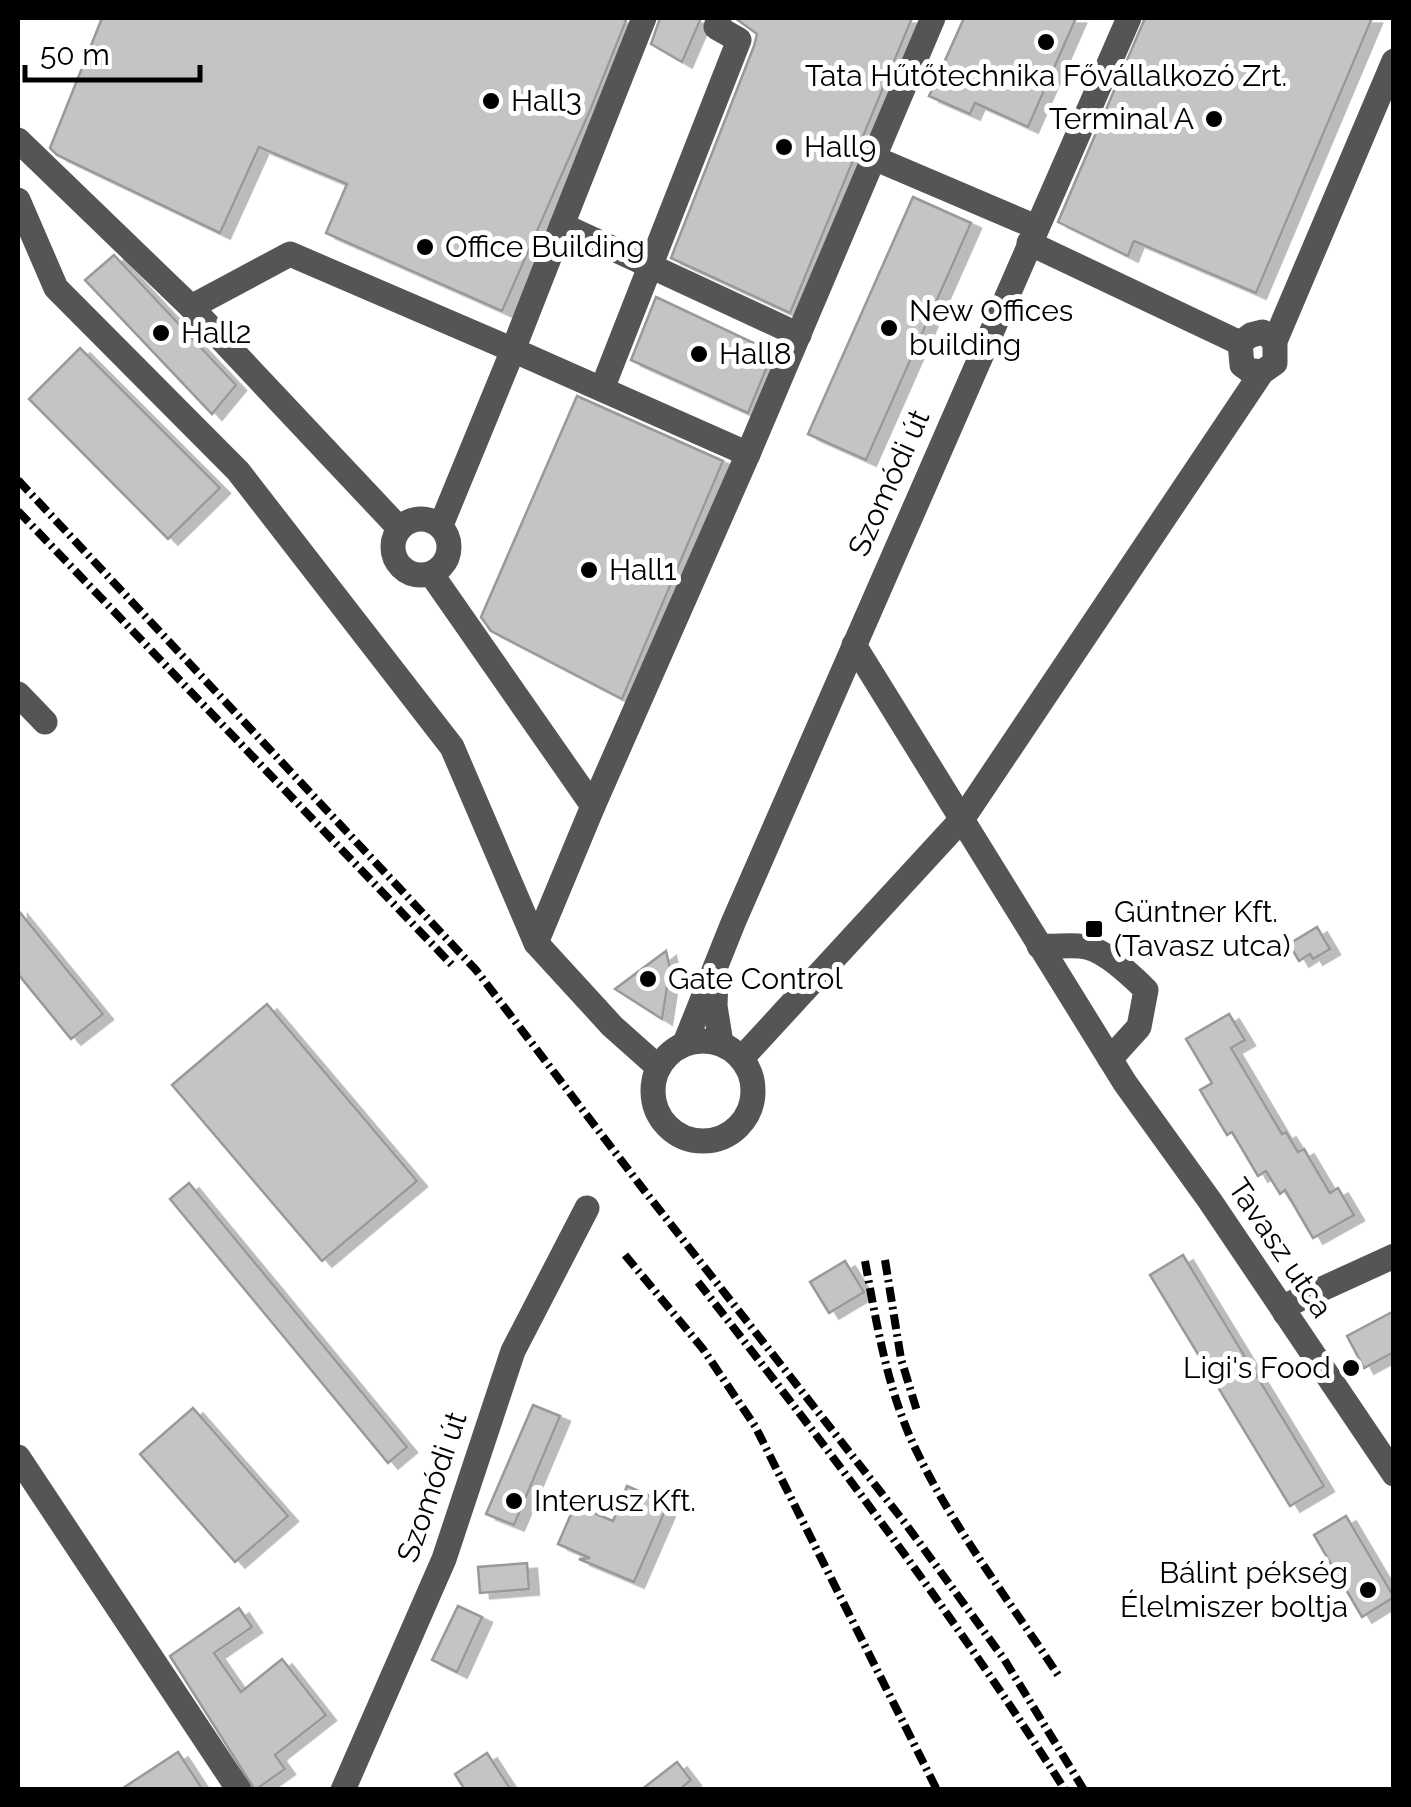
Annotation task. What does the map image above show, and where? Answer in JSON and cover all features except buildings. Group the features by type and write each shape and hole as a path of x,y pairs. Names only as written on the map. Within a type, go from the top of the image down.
{"street":[{"path":"440,526 514,350 644,18"},
{"path":"602,389 739,40 716,27 720,18"},
{"path":"536,943 933,18"},
{"name":"Szomódi út","path":"685,1044 854,645 1129,18"},
{"path":"732,1051 963,818 1262,372 1274,363 1275,342 1394,61"},
{"path":"18,140 191,308 399,528"},
{"path":"874,158 1033,235 1240,343"},
{"path":"18,200 56,288 238,471 452,747 536,943 612,1026 658,1067"},
{"path":"562,225 799,335"},
{"path":"191,308 290,254 748,454"},
{"path":"1240,343 1262,332 1275,342"},
{"path":"1240,343 1242,364 1262,372"},
{"path":"416,519 429,519 440,526 449,542 446,561 432,575 410,576 397,563 393,544 399,528 416,519"},
{"path":"432,575 594,806"},
{"name":"Tavasz utca","path":"854,645 908,736 1050,952 1110,1059 1394,1474"},
{"path":"18,694 45,722"},
{"path":"1050,952 1083,945 1124,968 1146,990 1139,1027 1110,1059"},
{"path":"716,964 715,1006 732,1051 753,1081 753,1103 744,1122 726,1136 711,1142 680,1137 658,1114 653,1082 658,1067 685,1044 703,1040 732,1051"},
{"name":"Szomódi út","path":"343,1790 444,1559 513,1350 588,1208"},
{"path":"1285,1312 1288,1304 1394,1256"},
{"path":"18,1458 239,1790"}],"railway":[{"path":"18,480 476,970 905,1523 1004,1659 1084,1790"},
{"path":"18,511 453,966"},
{"path":"625,1255 703,1349 755,1426 937,1790"},
{"path":"885,1260 901,1359 917,1411"},
{"path":"865,1261 891,1384 918,1454 967,1539 1058,1675"},
{"path":"698,1282 888,1532 979,1659 1065,1790"}],"place":[{"name":"Tata Hűtőtechnika Fővállalkozó Zrt.","path":"1046,42"},
{"name":"Hall3","path":"491,101"},
{"name":"Terminal A","path":"1214,119"},
{"name":"Hall9","path":"784,147"},
{"name":"Office Building","path":"425,247"},
{"name":"New Offices building","path":"889,328"},
{"name":"Hall2","path":"161,333"},
{"name":"Hall8","path":"699,354"},
{"name":"Hall1","path":"589,570"},
{"name":"Güntner Kft. (Tavasz utca)","path":"1094,929"},
{"name":"Gate Control","path":"648,979"},
{"name":"Ligi's Food","path":"1351,1368"},
{"name":"Interusz Kft.","path":"514,1501"},
{"name":"Bálint pékség Élelmiszer boltja","path":"1368,1590"}]}
